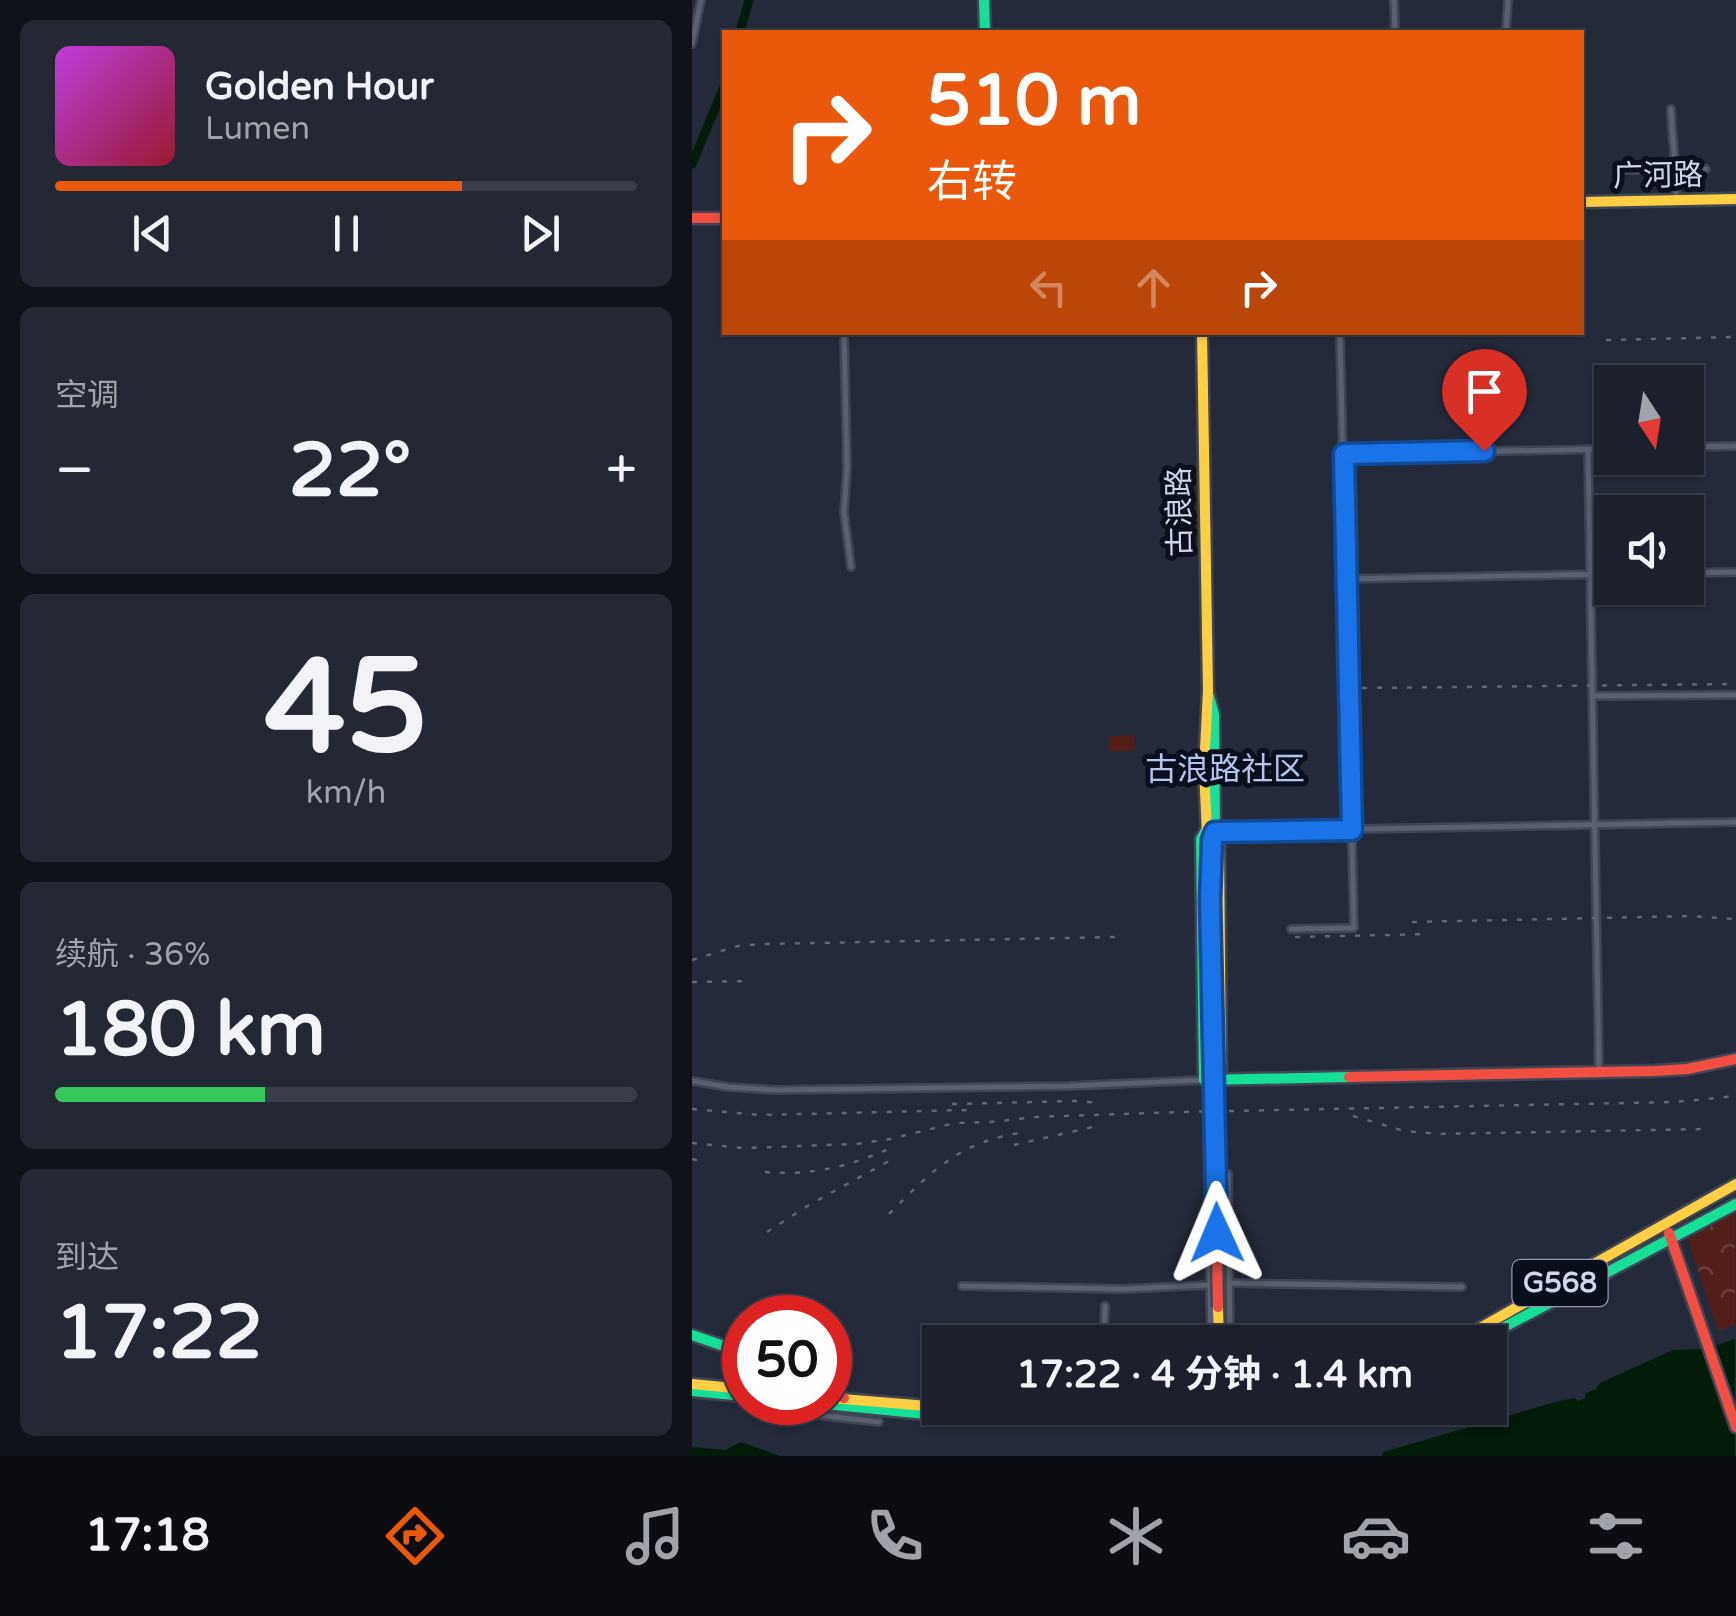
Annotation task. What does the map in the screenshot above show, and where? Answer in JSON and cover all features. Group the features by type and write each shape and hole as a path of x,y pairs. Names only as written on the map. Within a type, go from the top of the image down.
{"main road":[{"path":"984,0 985,30"},
{"name":"广河路","path":"1584,202 1736,200"},
{"path":"692,218 722,218"},
{"name":"古浪路","path":"1202,335 1208,690 1214,714 1210,900 1219,1325"},
{"name":"古浪路","path":"1210,832 1219,839 1220,1080"},
{"name":"古浪路","path":"1204,1080 1200,839 1210,832"},
{"path":"1204,1080 1672,1070 1736,1059"},
{"path":"1736,1184 1665,1223 1736,1427"},
{"path":"1671,1236 1736,1204"},
{"name":"G568","path":"1484,1325 1665,1223"},
{"name":"G568","path":"1507,1325 1671,1236"},
{"path":"692,1334 722,1345"},
{"path":"692,1388 722,1391"},
{"path":"852,1403 922,1405"},
{"path":"852,1404 922,1413"}],"street":[{"path":"692,44 701,0"},
{"path":"1394,0 1395,30"},
{"path":"1506,30 1508,0"},
{"path":"1671,109 1676,200"},
{"path":"1625,170 1706,169"},
{"path":"844,335 844,512 850,567"},
{"path":"1291,929 1354,928 1340,338"},
{"path":"1704,447 1736,446"},
{"path":"1588,449 1598,1072"},
{"path":"1344,454 1594,449"},
{"path":"1704,572 1736,572"},
{"path":"1346,579 1594,574"},
{"path":"1592,696 1736,695"},
{"path":"1210,832 1736,822"},
{"path":"692,1080 728,1088 775,1090 1204,1080"},
{"path":"1208,1122 1211,1325"},
{"path":"1208,1174 1228,1174 1230,1325"},
{"path":"1230,1284 1462,1287"},
{"path":"962,1286 1210,1286"},
{"path":"1104,1325 1105,1306"},
{"path":"852,1419 878,1422"}],"green space":[{"path":"1134,735 1135,751 1109,751 1109,736"},
{"path":"1735,1213 1735,1325 1718,1331 1688,1239"}],"shaded area":[{"path":"1735,1339 1735,1456 1382,1456 1383,1452 1476,1425 1507,1425 1507,1416 1555,1402 1575,1398 1578,1401 1600,1383 1673,1350 1706,1349"},
{"path":"741,1442 780,1456 692,1456 692,1447 725,1450"}],"waterway":[{"path":"741,30 749,0"},
{"path":"692,164 722,92"}],"railway":[{"path":"1606,340 1736,337"},
{"path":"1362,688 1736,684"},
{"path":"1412,922 1690,916 1736,919"},
{"path":"1295,937 1430,934"},
{"path":"692,960 738,946 763,944 1116,937"},
{"path":"692,982 751,981"},
{"path":"692,1143 743,1148 856,1144 955,1123 1036,1117 1675,1102 1736,1096"},
{"path":"952,1104 1102,1103"},
{"path":"692,1109 760,1115 967,1110"},
{"path":"1353,1116 1404,1131 1439,1134 1705,1129"},
{"path":"1014,1145 1097,1126"},
{"path":"889,1214 920,1183 966,1150 1026,1132"},
{"path":"765,1172 832,1168 895,1146"},
{"path":"692,1159 700,1161"},
{"path":"767,1232 889,1161"}],"traffic: fast":[{"path":"984,0 985,30"},
{"path":"1209,696 1214,714 1215,832 1211,862"},
{"path":"1205,832 1201,839 1204,1080 1349,1077"},
{"path":"1507,1326 1736,1204"},
{"path":"692,1335 722,1345"},
{"path":"692,1391 722,1394"},
{"path":"852,1407 922,1414"}],"traffic: slow":[{"path":"1584,202 1736,199"},
{"path":"1202,335 1208,690 1204,769 1210,900"},
{"path":"1215,832 1219,839 1221,1080"},
{"path":"1485,1325 1736,1184"},
{"path":"1218,1307 1219,1325"},
{"path":"692,1384 722,1387"},
{"path":"852,1400 922,1406"}],"traffic: jam":[{"path":"692,218 722,218"},
{"path":"1210,900 1218,1307"},
{"path":"1349,1077 1655,1071 1736,1059"},
{"path":"1669,1233 1736,1427"}],"district":[{"name":"古浪路社区","path":"1225,770"}],"route":[{"path":"1217,1233 1212,840 1215,832 1352,830 1344,454 1484,451"}]}
